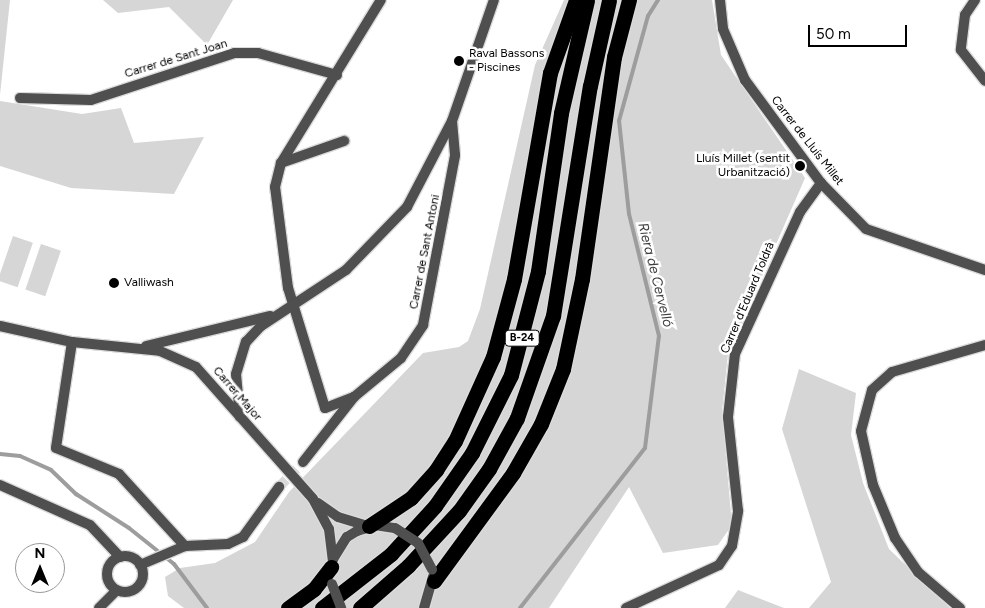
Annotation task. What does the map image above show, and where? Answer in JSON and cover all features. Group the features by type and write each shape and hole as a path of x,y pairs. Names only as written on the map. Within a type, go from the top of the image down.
{"highway":[{"path":"369,526 411,498 432,476 455,441 493,357 514,279 550,73 576,0"},
{"name":"B-24","path":"322,608 391,554 434,506 472,453 511,375 538,271 563,104 587,0"},
{"name":"B-24","path":"360,608 408,566 459,511 489,469 517,418 553,316 590,86 609,0"},
{"path":"432,575 513,473 541,424 563,369 582,279 614,56 628,0"},
{"path":"288,608 314,589 332,563"}],"street":[{"path":"354,397 324,408 294,306 281,250 275,187 281,163 337,75 381,0"},
{"path":"240,417 236,384 240,355 252,334 278,314 294,306 346,270 387,232 424,180 452,121 494,0"},
{"name":"Carrer de Lluís Millet","path":"720,0 723,29 745,80 822,183 866,229 985,270"},
{"path":"975,0 965,15 960,50 985,81"},
{"name":"Carrer de Sant Joan","path":"20,98 91,100 235,53 258,53 337,75"},
{"name":"Carrer de Sant Antoni","path":"303,462 354,397 389,370 423,325 455,155 452,121"},
{"path":"281,163 344,141"},
{"name":"Carrer d'Eduard Toldrà","path":"626,608 719,565 732,546 738,511 728,417 735,354 800,212 822,183"},
{"path":"141,348 278,314"},
{"name":"Carrer Major","path":"0,326 72,342 141,348 174,355 196,367 313,499 338,517 369,526 395,528 418,543 432,575"},
{"path":"72,342 56,448 119,474 181,547"},
{"path":"960,608 918,572 895,538 873,485 861,431 872,390 892,372 985,345"},
{"path":"0,485 90,525 120,557 133,558 140,565 140,584 127,592 117,590 109,582 107,569 120,557"},
{"path":"140,565 181,547 228,544 243,537 279,487"},
{"name":"Carrer Major","path":"313,499 329,529 332,584 342,608"},
{"path":"332,563 347,538 369,526"},
{"path":"425,607 432,575"},
{"path":"100,608 117,590"}],"shaded area":[{"path":"0,0 10,0 0,95"},
{"path":"103,0 233,0 207,45 169,7 118,13"},
{"path":"564,0 712,0 721,55 805,178 728,354 722,412 732,525 718,545 663,553 629,487 549,608 184,608 168,596 165,577 180,568 215,563 255,542 289,492 423,353 459,347 468,341 480,309 535,65"},
{"path":"0,101 82,114 121,108 134,143 204,137 174,194 71,188 0,166"},
{"path":"13,236 33,243 18,287 0,281 0,274"},
{"path":"41,244 61,251 45,296 25,289"},
{"path":"799,369 856,393 851,435 863,483 889,549 950,608 809,608 831,582 782,429"},
{"path":"738,590 784,608 725,608"}],"waterway":[{"name":"Riera de Cervelló","path":"520,608 645,448 659,336 629,214 619,121 648,16 658,0"},
{"path":"0,454 20,456 51,470 76,494 129,528 174,564 207,608"}],"tunnel":[{"path":"279,487 303,462"}],"place":[{"name":"Raval Bassons - Piscines","path":"459,61"},
{"name":"Lluís Millet (sentit Urbanització)","path":"800,166"},
{"name":"Valliwash","path":"114,283"}]}
